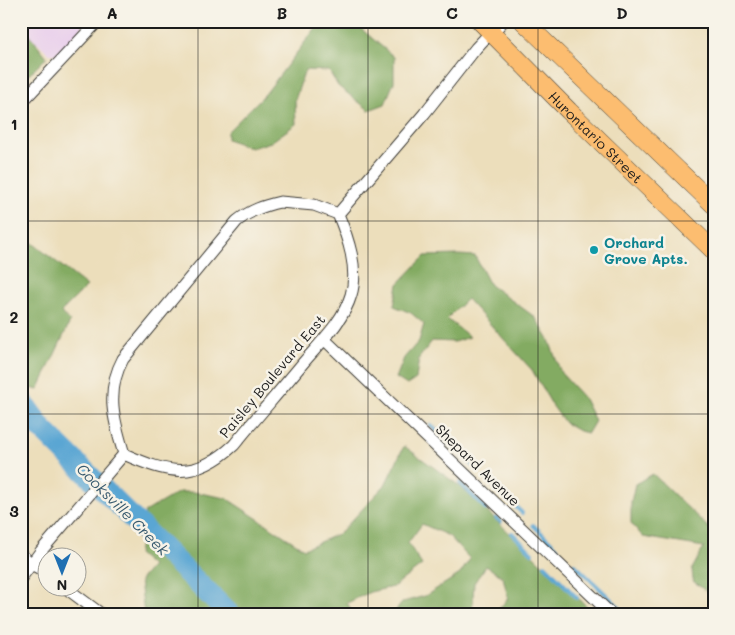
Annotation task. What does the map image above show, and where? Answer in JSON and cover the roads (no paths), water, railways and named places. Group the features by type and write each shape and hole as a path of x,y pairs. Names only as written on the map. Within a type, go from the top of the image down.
{"main road":[{"path":"523,21 714,205"},
{"name":"Hurontario Street","path":"491,25 568,111 714,251"}],"street":[{"path":"21,103 66,58 98,21"},
{"path":"21,578 124,454 113,411 112,389 116,372 131,348 237,222 249,212 262,206 280,202 314,205 338,214 424,114 476,48 491,25"},
{"name":"Paisley Boulevard East","path":"124,454 159,468 180,471 204,467 220,458 234,445 336,325 346,308 351,295 353,281 352,259 338,214"},
{"name":"Shepard Avenue","path":"324,339 610,614"},
{"path":"21,554 31,564 38,568"},
{"path":"79,598 101,614"}],"waterway":[{"name":"Cooksville Creek","path":"21,400 41,428 229,614"},
{"path":"431,425 453,448"},
{"path":"463,457 476,469"},
{"path":"488,480 522,513"},
{"path":"460,483 486,509"},
{"path":"496,518 501,522"},
{"path":"533,525 557,548"},
{"path":"512,533 532,553"},
{"path":"574,564 619,607"},
{"path":"545,565 577,598"},
{"path":"590,609 595,614"}],"place":[{"name":"Orchard Grove Apts.","path":"594,250"}]}
